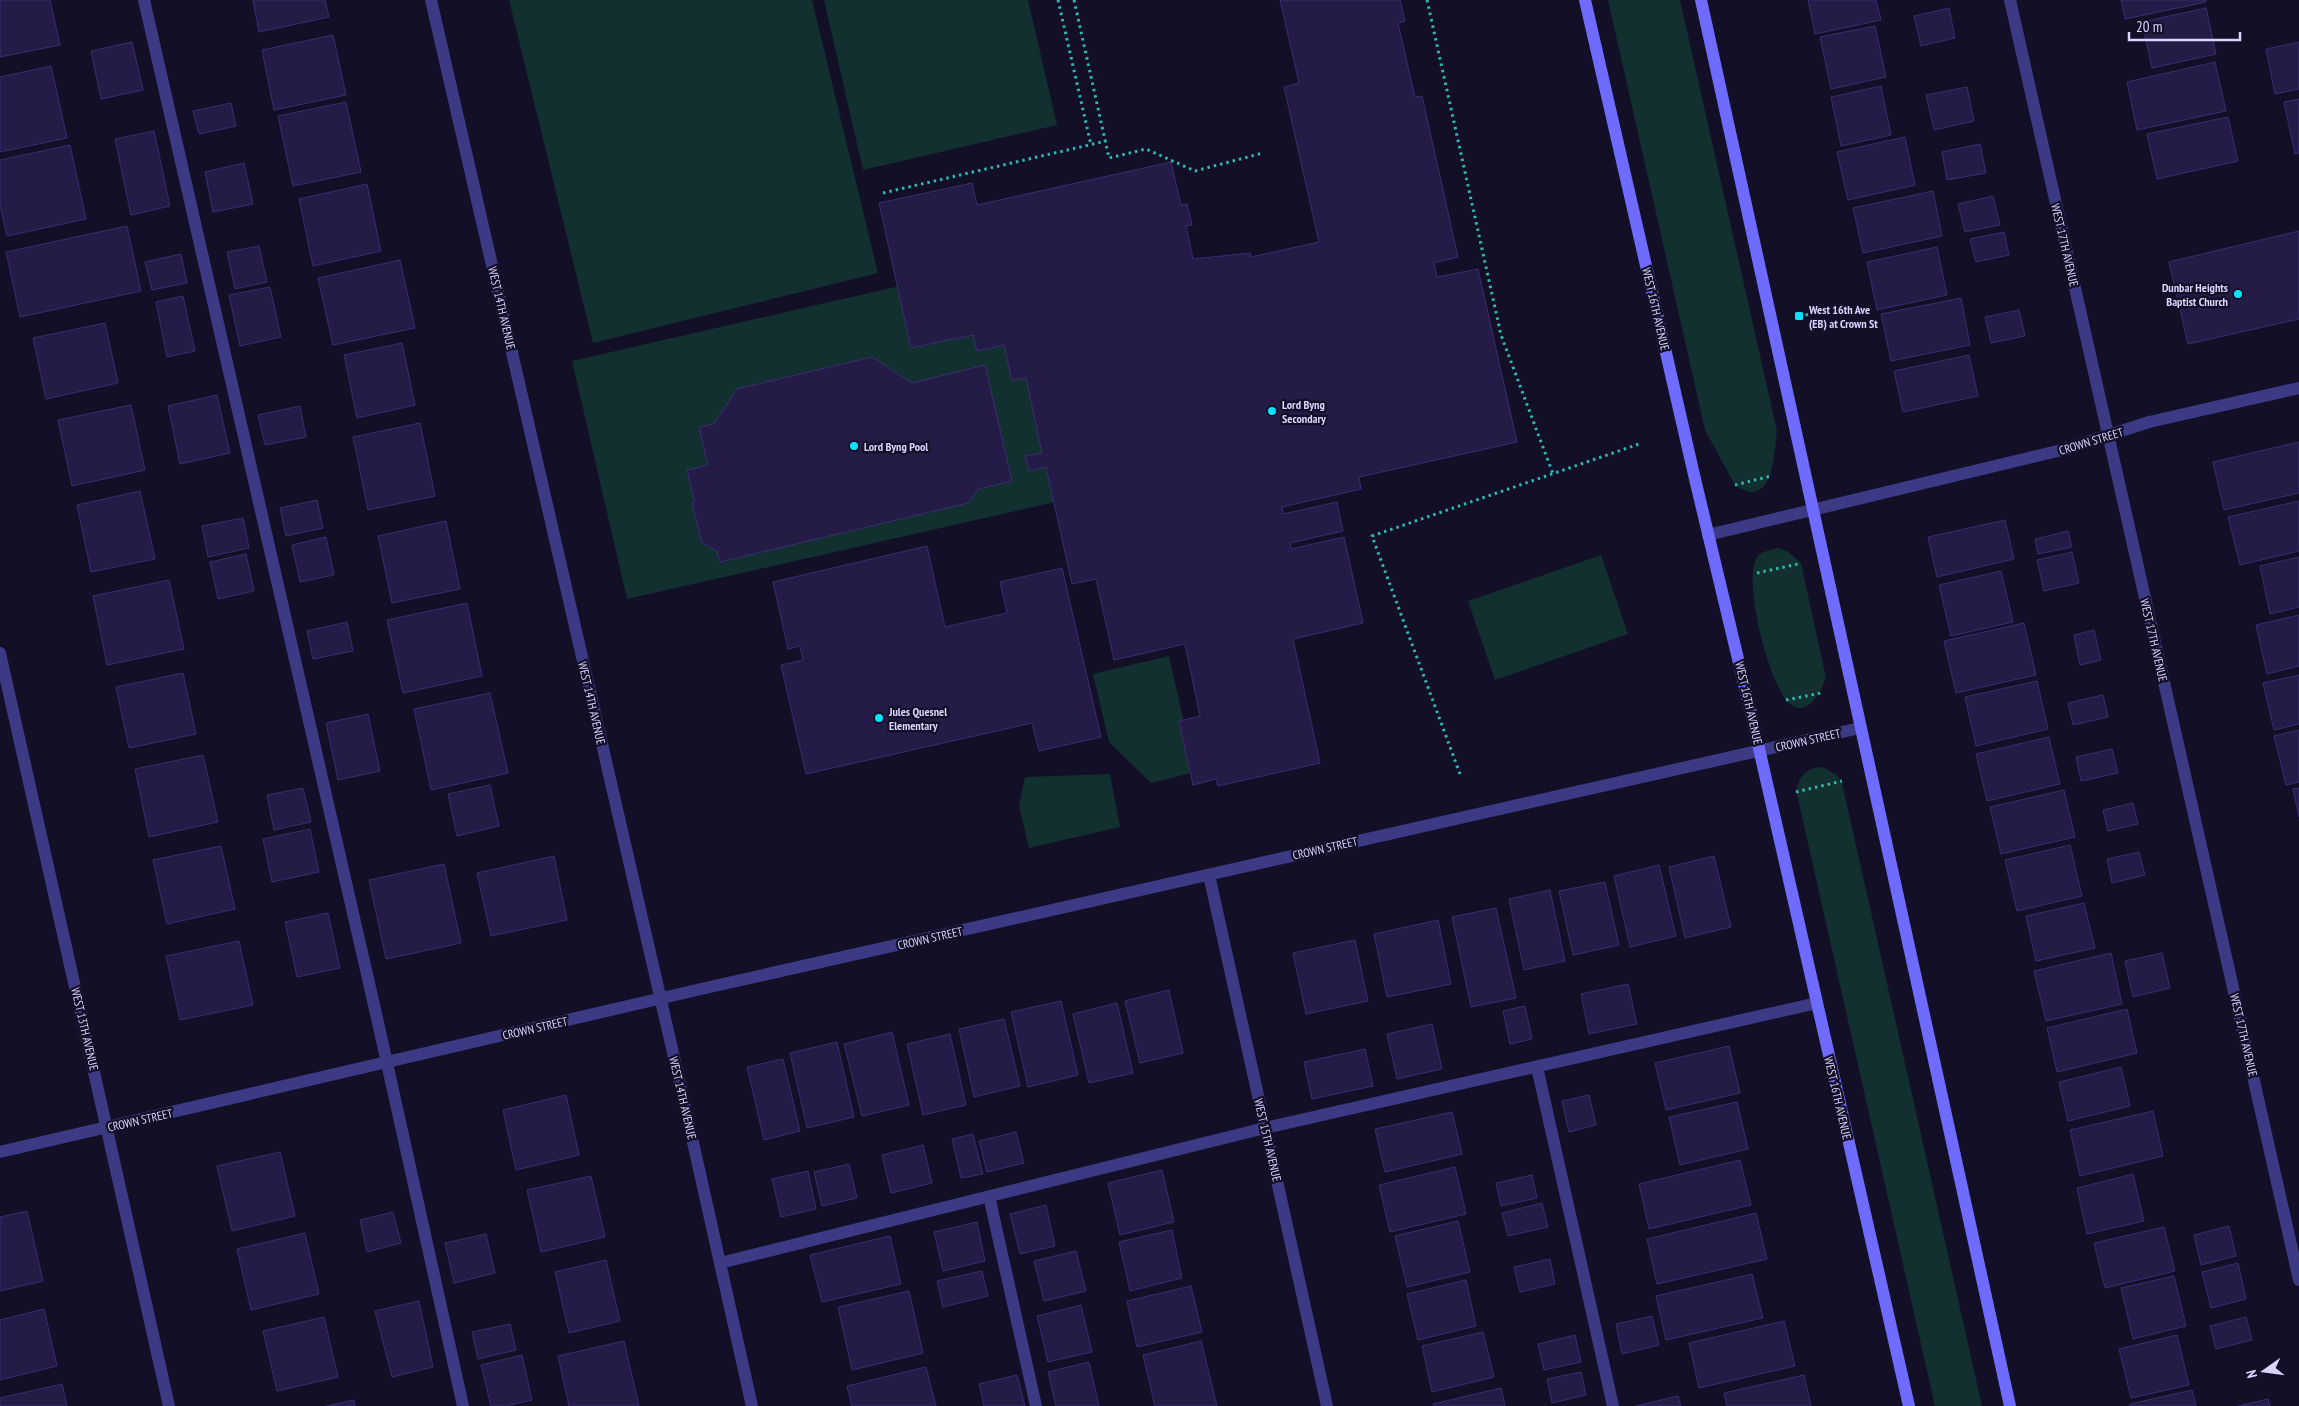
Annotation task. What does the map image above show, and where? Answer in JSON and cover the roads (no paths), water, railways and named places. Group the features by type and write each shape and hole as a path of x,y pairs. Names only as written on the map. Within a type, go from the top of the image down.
{"main road":[{"name":"WEST 16TH AVENUE","path":"1586,0 1909,1406"},
{"path":"1701,0 2010,1406"}],"street":[{"path":"144,0 463,1406"},
{"name":"WEST 14TH AVENUE","path":"431,0 752,1406"},
{"name":"WEST 17TH AVENUE","path":"2010,0 2299,1280"},
{"name":"CROWN STREET","path":"1708,534 1814,511 2066,449 2149,422 2299,388"},
{"name":"WEST 13TH AVENUE","path":"0,653 169,1406"},
{"name":"CROWN STREET","path":"0,1152 660,999 1860,728"},
{"name":"WEST 15TH AVENUE","path":"1209,875 1327,1406"},
{"path":"720,1263 1265,1128 1817,1003"},
{"path":"1537,1067 1613,1406"},
{"path":"989,1196 1036,1406"}],"place":[{"name":"Dunbar Heights Baptist Church","path":"2238,294"},
{"name":"West 16th Ave (EB) at Crown St","path":"1799,316"},
{"name":"Lord Byng Secondary","path":"1272,411"},
{"name":"Lord Byng Pool","path":"854,446"},
{"name":"Jules Quesnel Elementary","path":"879,718"}]}
